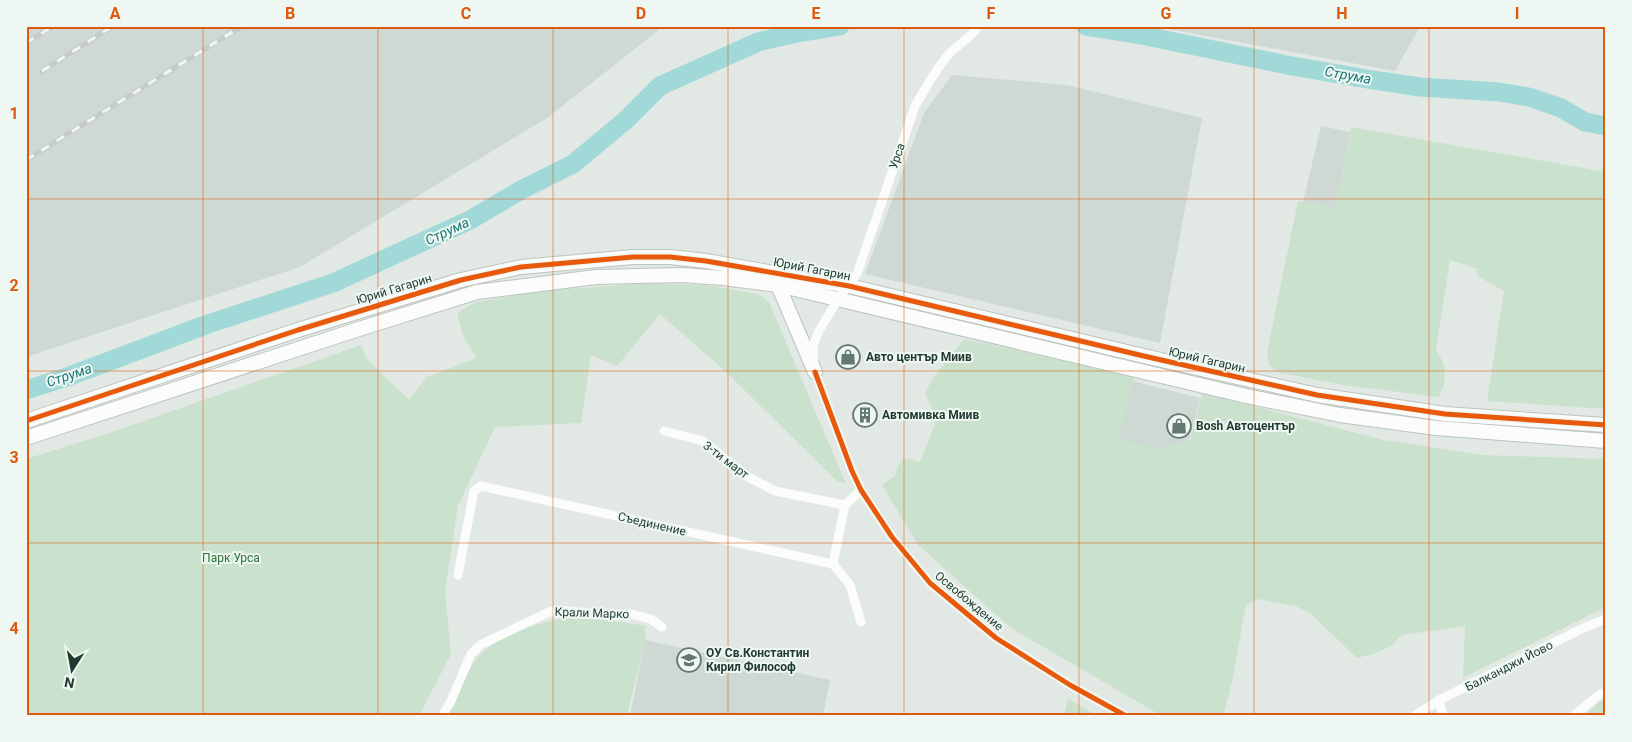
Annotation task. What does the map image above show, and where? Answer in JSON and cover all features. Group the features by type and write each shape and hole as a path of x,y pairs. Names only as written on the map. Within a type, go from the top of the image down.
{"street":[{"name":"Урса","path":"838,299 857,274 915,106 929,82 950,53 974,34 978,26"},
{"name":"Юрий Гагарин","path":"26,421 378,304 461,280 521,267 633,257 670,258 740,266 849,286 1318,395 1445,414 1606,425"},
{"name":"Юрий Гагарин","path":"26,438 477,292 596,277 682,275 778,285 1238,394 1340,415 1436,428 1606,440"},
{"path":"778,285 815,372"},
{"name":"Освобождение","path":"838,299 814,343 815,372 852,471 861,490 892,537 930,583 996,638 1070,685 1126,716"},
{"name":"3-ти март","path":"664,431 703,441 748,478 775,491 845,505"},
{"name":"Съединение","path":"458,575 474,491 481,486 833,564"},
{"path":"861,490 845,505 833,564 850,584 861,622"},
{"name":"Крали Марко","path":"442,716 450,703 472,654 480,644 551,611 618,616 631,614 651,618 662,627"},
{"name":"Балканджи Йово","path":"1414,716 1439,700 1583,628 1606,619"},
{"path":"1573,716 1599,695 1606,692"},
{"path":"1439,700 1443,716"}],"shaded area":[{"path":"26,26 664,26 547,118 300,267 26,357"},
{"path":"1152,26 1420,26 1395,71"},
{"path":"952,75 1067,85 1202,118 1160,343 865,274 924,113"},
{"path":"1321,126 1350,132 1336,208 1303,202"},
{"path":"1132,381 1200,398 1188,446 1156,455 1117,444"},
{"name":"ОУ Св.Константин Кирил Философ","path":"645,640 830,680 823,716 630,716"}],"green space":[{"path":"1351,127 1606,172 1606,409 1487,401 1504,291 1477,276 1477,269 1450,260 1436,348 1444,365 1445,382 1439,397 1343,385 1277,372 1269,364 1267,352 1298,201 1336,208"},
{"name":"Парк Урса","path":"647,283 706,285 758,294 769,302 846,484 837,481 725,371 660,314 617,366 591,355 581,423 495,427 458,506 445,592 451,654 419,716 26,716 26,459 112,432 361,345 366,358 409,400 427,377 477,358 463,336 457,313 474,303 531,292"},
{"path":"964,339 1134,376 1119,439 1158,450 1190,441 1202,393 1384,440 1483,455 1606,459 1606,607 1463,678 1465,626 1402,635 1391,646 1376,653 1357,658 1312,615 1296,606 1258,599 1246,605 1232,682 1223,716 1162,716 1011,628 918,545 882,485 895,476 898,465 905,458 920,462 935,424 931,406 925,394 932,379"},
{"path":"571,618 615,621 646,626 645,640 627,716 447,716 471,667 483,652 493,644 532,626"},
{"path":"1068,699 1098,716 1064,716"},
{"path":"1606,699 1606,716 1585,716 1600,701"}],"waterway":[{"name":"Струма","path":"26,390 67,377 208,324 333,283 470,220 521,190 573,164 626,120 660,86 758,42 840,26"},
{"name":"Струма","path":"1086,26 1367,79 1420,87 1499,92 1529,97 1561,108 1585,122 1606,126"}],"railway":[{"path":"26,43 53,26"},
{"path":"42,71 113,26"},
{"path":"26,160 242,26"}],"cycle path":[{"path":"26,421 298,330 461,280 521,267 633,257 670,257 706,261 849,286 1317,395 1445,414 1606,425"},
{"path":"815,372 861,490 892,537 930,583 996,638 1070,685 1126,716"}],"place":[{"name":"Авто център Миив","path":"848,357"},
{"name":"Автомивка Миив","path":"865,415"},
{"name":"Bosh Автоцентър","path":"1179,426"},
{"name":"ОУ Св.Константин Кирил Философ","path":"689,660"}]}
